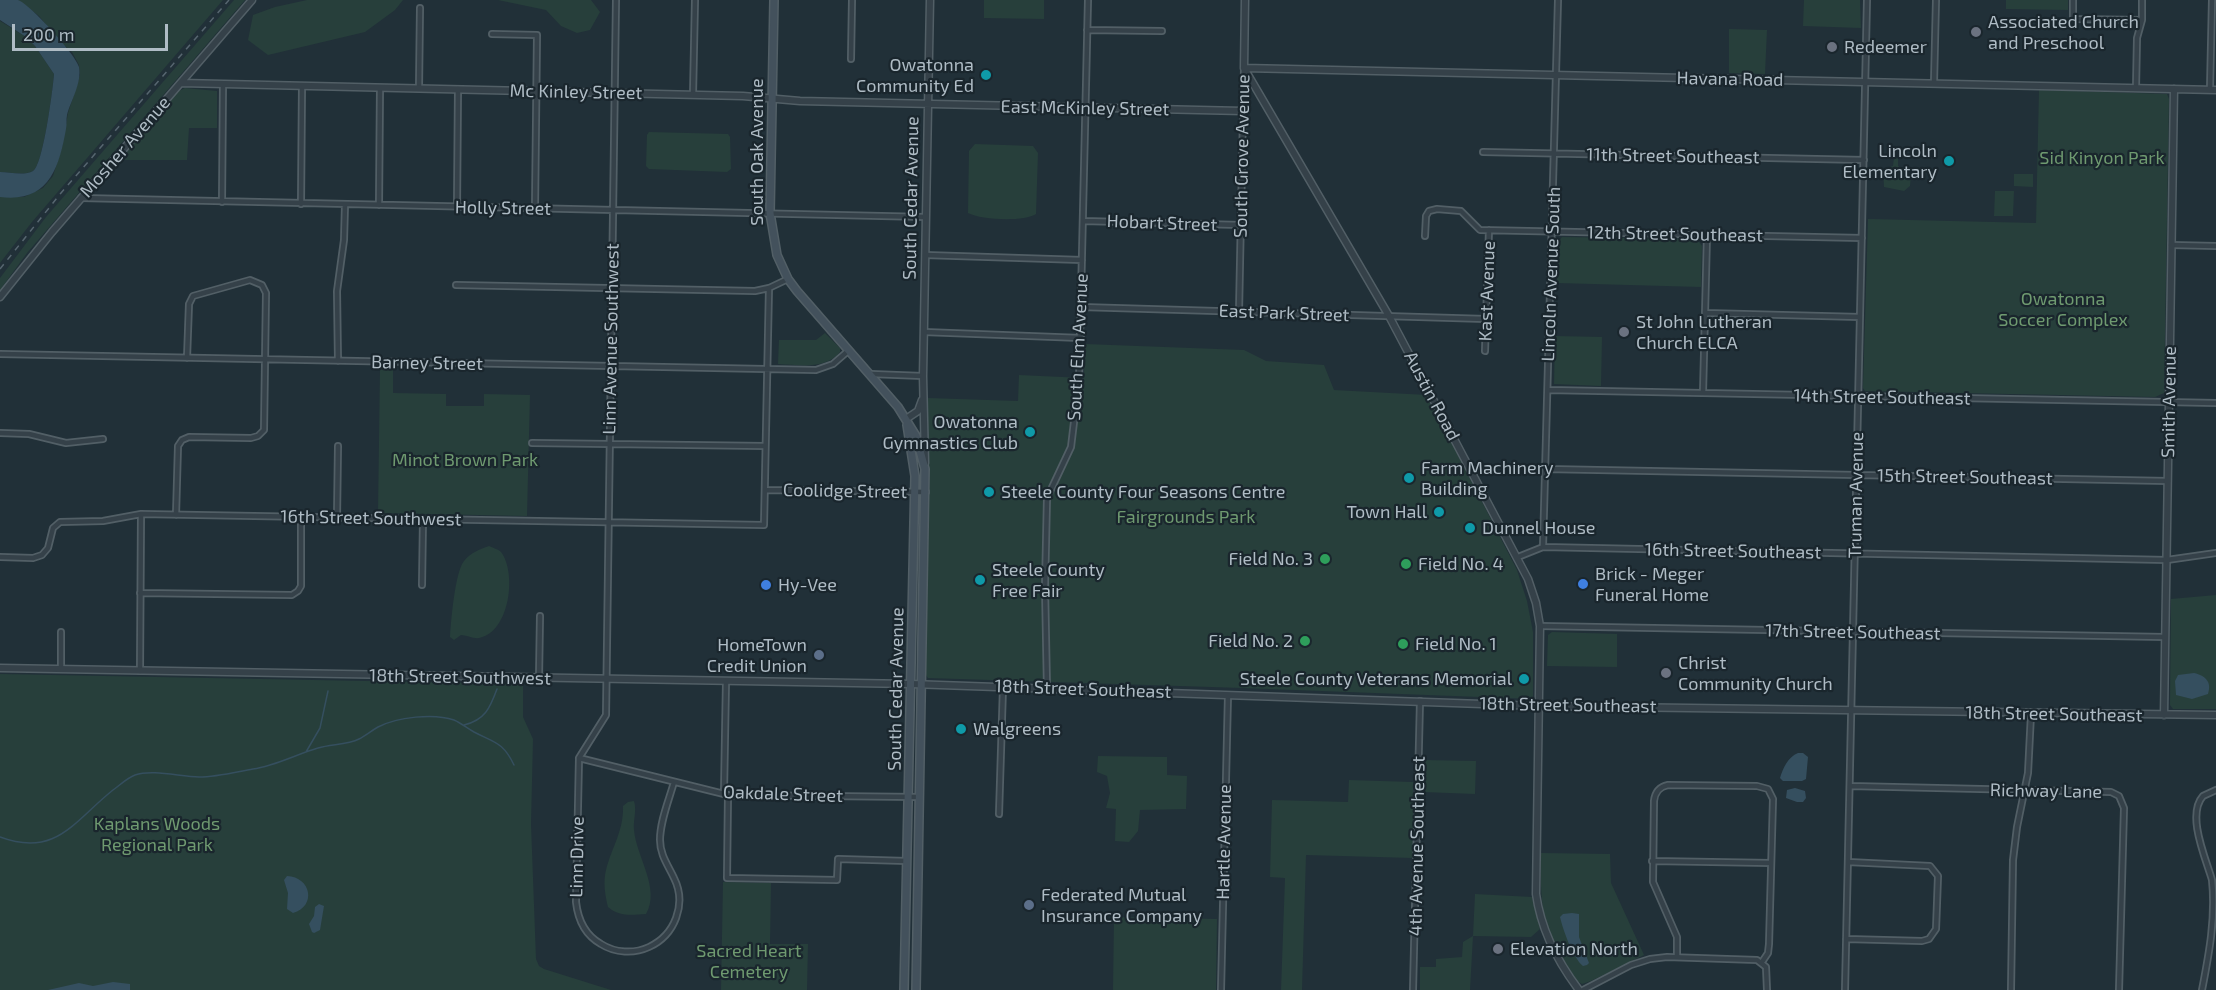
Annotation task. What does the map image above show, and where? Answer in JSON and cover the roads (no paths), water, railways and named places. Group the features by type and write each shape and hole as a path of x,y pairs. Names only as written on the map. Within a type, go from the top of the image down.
{"main road":[{"name":"South Oak Avenue","path":"774,0 770,213 773,241 788,279 848,351 890,395 906,419 919,443 925,470"},
{"name":"South Cedar Avenue","path":"904,990 915,492 915,464 906,419"},
{"name":"South Cedar Avenue","path":"916,990 925,470"}],"street":[{"name":"Mosher Avenue","path":"0,297 81,198 252,0"},
{"name":"Linn Avenue Southwest","path":"607,679 616,0"},
{"path":"693,95 695,0"},
{"path":"851,59 852,0"},
{"name":"South Cedar Avenue","path":"925,470 923,376 930,0"},
{"name":"South Elm Avenue","path":"1047,688 1045,587 1047,498 1072,441 1081,338 1088,0"},
{"name":"South Grove Avenue","path":"1239,312 1245,0"},
{"name":"Lincoln Avenue South","path":"1543,547 1558,0"},
{"name":"Truman Avenue","path":"1845,990 1867,0"},
{"path":"1934,83 1936,0"},
{"path":"2073,0 2073,19 2142,20"},
{"path":"2136,88 2137,38 2142,20 2142,0"},
{"path":"2212,0 2213,89"},
{"path":"419,88 420,8"},
{"path":"1087,30 1162,31"},
{"path":"492,34 537,35 535,209"},
{"name":"Havana Road","path":"1244,68 2213,89"},
{"name":"Austin Road","path":"1244,68 1389,316 1518,557 1532,590 1540,626 1536,894 1550,945 1568,975 1581,990"},
{"name":"Mc Kinley Street","path":"181,83 693,95 800,101 928,104"},
{"path":"222,202 223,84"},
{"path":"301,204 302,86"},
{"path":"379,206 380,88"},
{"path":"457,207 458,89"},
{"name":"Smith Avenue","path":"2164,715 2174,89"},
{"name":"East McKinley Street","path":"928,104 1243,111"},
{"name":"11th Street Southeast","path":"1483,152 1863,160"},
{"name":"Holly Street","path":"81,198 926,217"},
{"path":"338,361 337,291 344,240 345,205"},
{"path":"1425,236 1426,216 1430,211 1437,209 1461,211 1480,230 1489,230"},
{"name":"Hobart Street","path":"1083,221 1241,225"},
{"name":"12th Street Southeast","path":"1489,230 1862,238"},
{"name":"Kast Avenue","path":"1485,351 1489,230"},
{"path":"1703,393 1707,235"},
{"path":"2171,245 2216,246"},
{"path":"925,255 1082,260"},
{"path":"456,285 756,291 788,279"},
{"path":"176,515 177,450 182,440 189,437 254,437 264,430 266,293 259,282 250,280 199,292 190,299 187,358"},
{"path":"765,490 769,288"},
{"name":"East Park Street","path":"1081,307 1486,319"},
{"path":"1705,313 1860,317"},
{"path":"924,332 1081,338"},
{"name":"Barney Street","path":"0,354 816,370 827,368 848,351"},
{"path":"871,374 923,376"},
{"name":"14th Street Southeast","path":"1548,390 2216,403"},
{"path":"906,419 918,411 923,396"},
{"path":"0,433 28,434 66,443 103,439"},
{"path":"532,443 765,446"},
{"path":"338,446 338,518"},
{"name":"15th Street Southeast","path":"1546,469 2168,481"},
{"name":"16th Street Southwest","path":"0,557 33,558 42,555 48,548 53,528 60,522 103,521 141,514 764,525 765,490"},
{"name":"Coolidge Street","path":"765,490 926,492"},
{"path":"140,671 141,514"},
{"path":"140,593 292,595 301,586 301,517"},
{"path":"422,585 423,519"},
{"name":"16th Street Southeast","path":"1518,557 1543,547 2167,560 2216,553"},
{"path":"539,678 540,616"},
{"name":"17th Street Southeast","path":"1540,626 2165,638"},
{"path":"61,632 61,669"},
{"name":"18th Street Southwest","path":"0,668 921,684"},
{"path":"579,758 606,715 607,679"},
{"path":"726,681 727,879 837,880 838,859 907,861"},
{"name":"18th Street Southeast","path":"921,684 1539,706 2216,715"},
{"path":"999,814 1003,687"},
{"name":"Hartle Avenue","path":"1221,990 1227,694"},
{"name":"4th Avenue Southeast","path":"1413,990 1420,701"},
{"path":"2011,990 2014,843 2030,754 2031,714"},
{"name":"Linn Drive","path":"579,758 577,911 587,932 599,943 613,950 631,952 651,946 669,931 677,917 678,887 662,856 660,842 674,782"},
{"name":"Oakdale Street","path":"579,758 726,793 919,796"},
{"path":"1677,957 1677,937 1654,885 1652,861 1654,796 1661,787 1672,785 1757,786 1768,789 1773,799 1769,949 1762,962"},
{"name":"Richway Lane","path":"1850,786 2111,792 2119,796 2123,803 2119,990"},
{"path":"2202,990 2212,944 2214,899 2199,836 2198,806 2203,796 2216,790"},
{"path":"1652,861 1771,862"},
{"path":"1846,939 1929,939 1936,929 1938,876 1930,866 1848,862"},
{"path":"1581,990 1641,961 1659,957 1762,962 1767,970 1767,990"}],"water":[{"path":"0,0 18,0 32,11 70,52 80,73 67,115 63,144 55,170 40,189 30,195 16,197 0,197 0,172 25,173 33,171 37,166 47,126 54,74 26,37 0,20"},
{"path":"2194,673 2207,680 2208,694 2192,699 2176,695 2175,681 2178,675"},
{"path":"1803,753 1808,757 1806,779 1783,781 1780,778 1784,767 1791,757"},
{"path":"1795,788 1805,791 1806,798 1803,802 1786,798 1787,790"},
{"path":"287,876 301,881 308,892 306,904 293,913 287,909 288,893 284,880"},
{"path":"319,904 324,906 320,930 314,933 309,924 314,916 315,907"},
{"path":"1563,914 1579,914 1579,937 1589,963 1583,966 1572,950 1560,917"},
{"path":"113,982 130,984 130,990 48,990 79,983 93,986"}],"waterway":[{"path":"464,725 477,720 486,712 497,689"},
{"path":"306,752 320,728 328,691"},
{"path":"0,837 19,842 36,843 50,840 75,824 113,790 135,775 150,773 206,777 261,767 318,748 354,741 378,727 405,719 436,717 454,720 498,744 514,765"}],"railway":[{"path":"0,269 61,193 229,0"}],"place":[{"name":"Associated Church and Preschool","path":"1976,32"},
{"name":"Redeemer","path":"1832,47"},
{"name":"Owatonna Community Ed","path":"986,75"},
{"name":"Lincoln Elementary","path":"1949,161"},
{"name":"St John Lutheran Church ELCA","path":"1624,332"},
{"name":"Owatonna Gymnastics Club","path":"1030,432"},
{"name":"Farm Machinery Building","path":"1409,478"},
{"name":"Steele County Four Seasons Centre","path":"989,492"},
{"name":"Town Hall","path":"1439,512"},
{"name":"Dunnel House","path":"1470,528"},
{"name":"Field No. 3","path":"1325,559"},
{"name":"Field No. 4","path":"1406,564"},
{"name":"Steele County Free Fair","path":"980,580"},
{"name":"Brick - Meger Funeral Home","path":"1583,584"},
{"name":"Hy-Vee","path":"766,585"},
{"name":"Field No. 2","path":"1305,641"},
{"name":"Field No. 1","path":"1403,644"},
{"name":"HomeTown Credit Union","path":"819,655"},
{"name":"Christ Community Church","path":"1666,673"},
{"name":"Steele County Veterans Memorial","path":"1524,679"},
{"name":"Walgreens","path":"961,729"},
{"name":"Federated Mutual Insurance Company","path":"1029,905"},
{"name":"Elevation North","path":"1498,949"}],"park label":[{"name":"Sid Kinyon Park","path":"2102,158"},
{"name":"Owatonna Soccer Complex","path":"2063,309"},
{"name":"Minot Brown Park","path":"465,460"},
{"name":"Fairgrounds Park","path":"1186,517"},
{"name":"Kaplans Woods Regional Park","path":"157,834"},
{"name":"Sacred Heart Cemetery","path":"749,961"}]}
